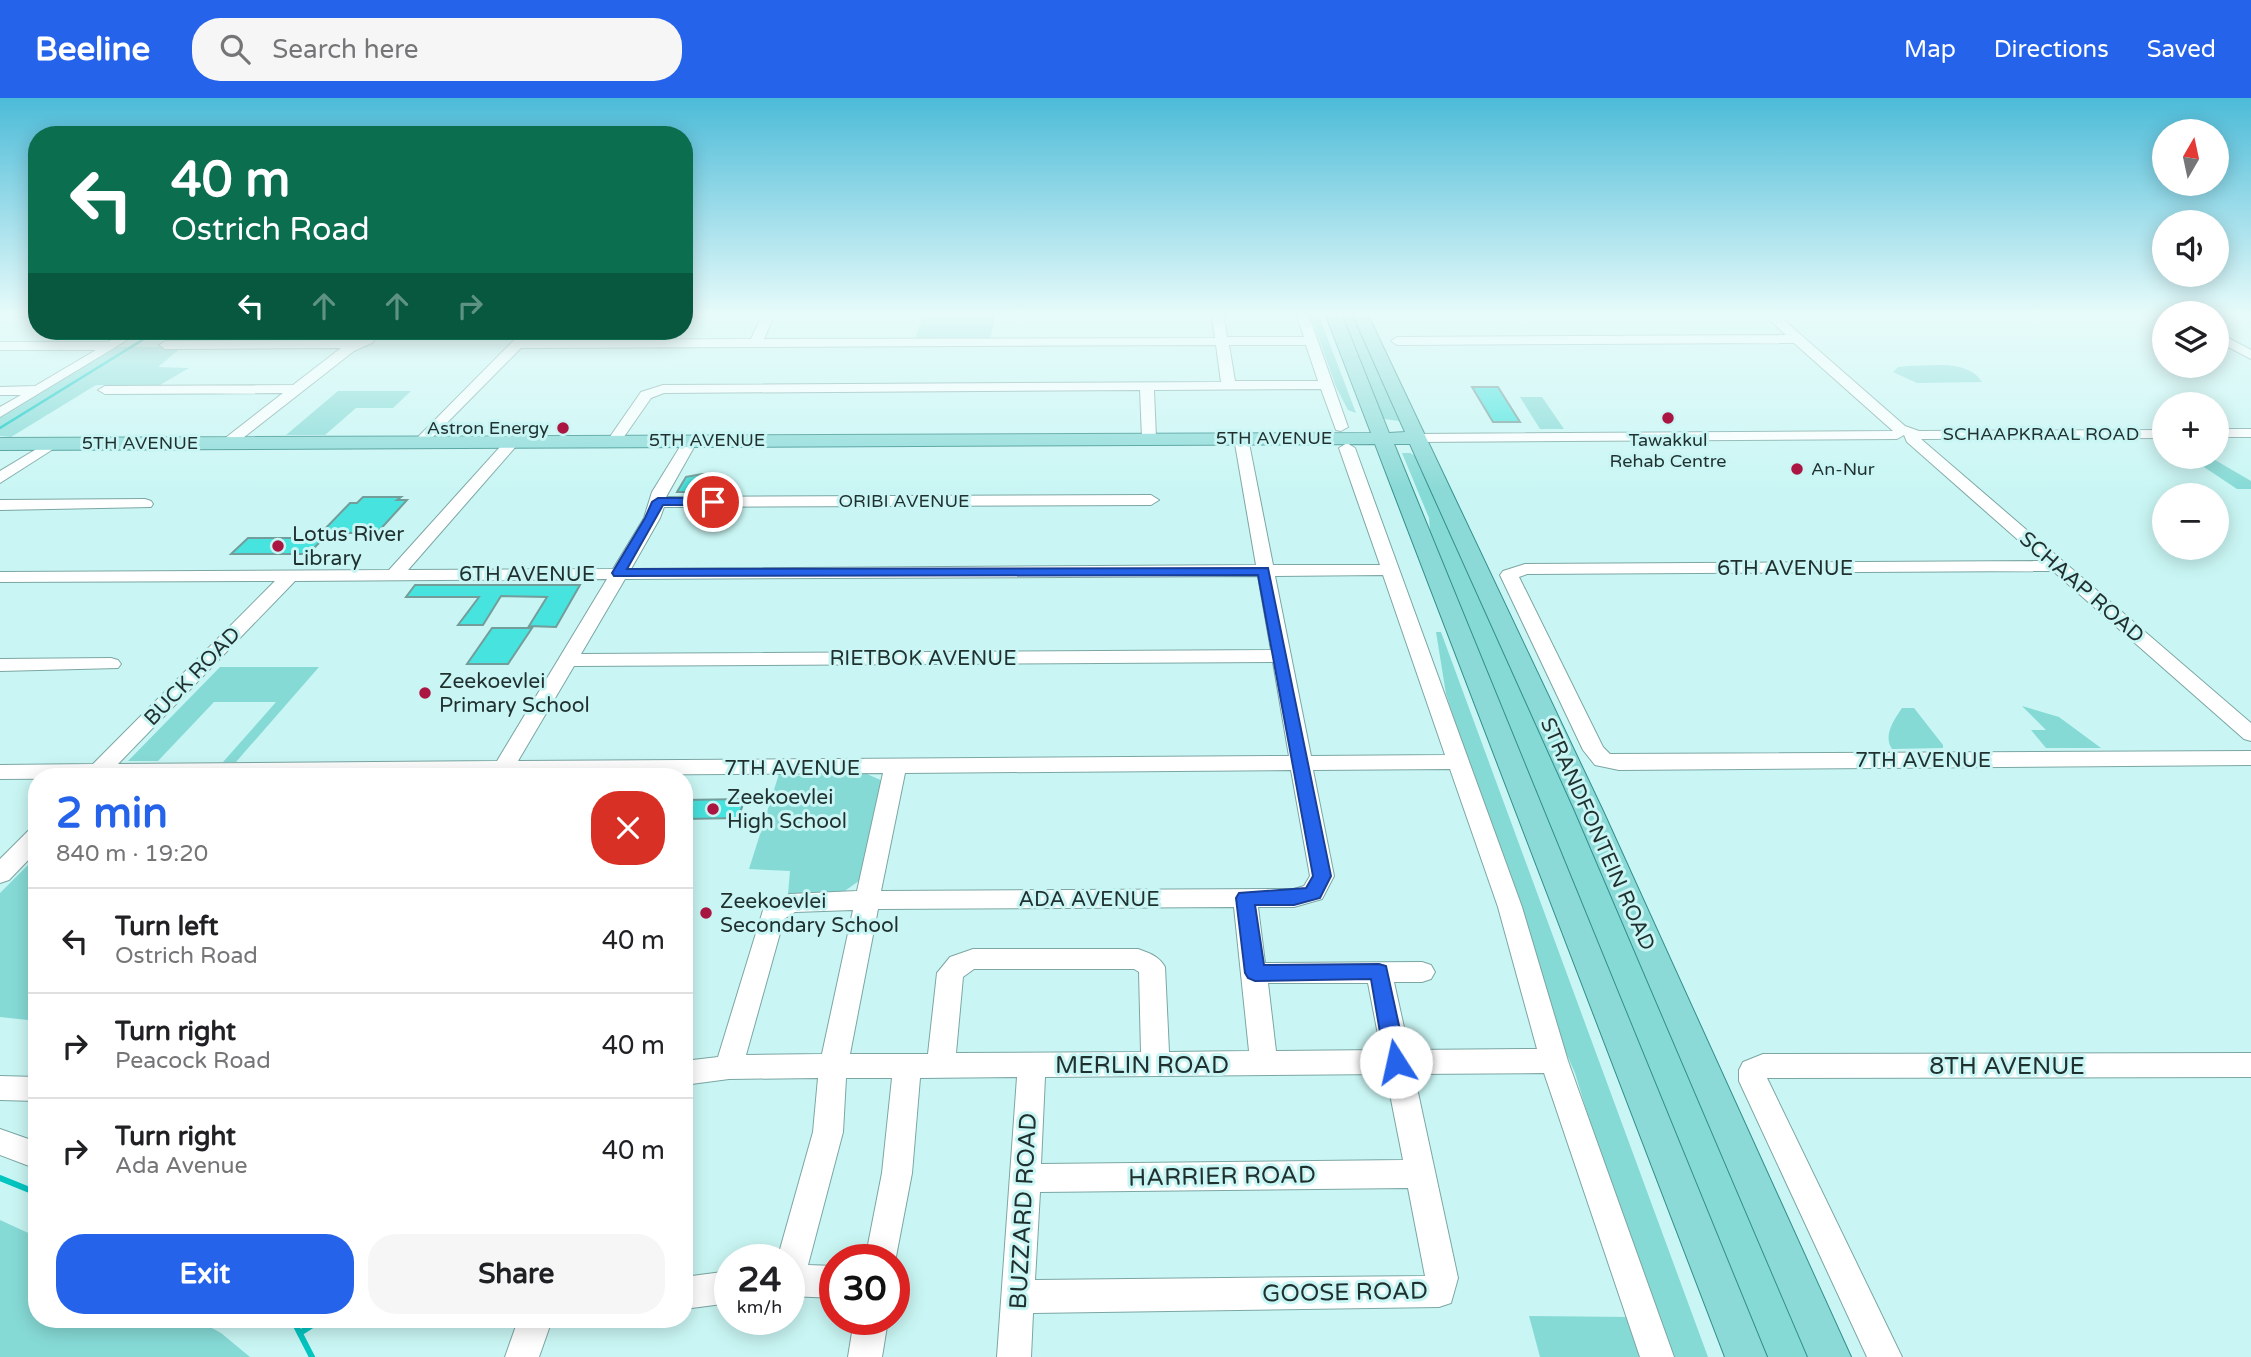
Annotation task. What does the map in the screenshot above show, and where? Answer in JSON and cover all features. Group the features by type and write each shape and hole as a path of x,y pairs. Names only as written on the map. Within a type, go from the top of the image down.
{"main road":[{"name":"STRANDFONTEIN ROAD","path":"1364,372 1588,811 1830,1357"},
{"name":"STRANDFONTEIN ROAD","path":"1378,372 1399,438 1746,1357"},
{"name":"5TH AVENUE","path":"0,443 1399,438"}],"street":[{"path":"0,413 68,372"},
{"path":"229,442 319,372"},
{"path":"421,441 490,372"},
{"path":"1227,372 1229,386"},
{"path":"1321,372 1510,907 1555,1061 1657,1357"},
{"name":"SCHAAP ROAD","path":"1835,372 2251,734"},
{"path":"614,441 646,395 663,389 1326,385"},
{"path":"1147,386 1149,438"},
{"path":"105,390 297,389"},
{"path":"0,391 38,390"},
{"path":"2229,433 2251,433"},
{"name":"SCHAAPKRAAL ROAD","path":"1399,438 2152,434"},
{"path":"1241,438 1300,764"},
{"path":"504,768 652,518 660,492 691,440"},
{"path":"394,575 513,441"},
{"path":"0,478 53,443"},
{"name":"ORIBI AVENUE","path":"658,502 1151,500"},
{"path":"0,505 145,504"},
{"name":"6TH AVENUE","path":"1597,756 1510,579 1512,572 1525,569 2058,566"},
{"name":"6TH AVENUE","path":"0,577 1390,570"},
{"name":"BUCK ROAD","path":"102,768 291,575"},
{"name":"RIETBOK AVENUE","path":"566,660 1279,656"},
{"path":"0,665 111,664"},
{"name":"7TH AVENUE","path":"1597,756 1619,763 2251,758"},
{"name":"7TH AVENUE","path":"693,768 1458,762"},
{"name":"ADA AVENUE","path":"729,1068 773,914 790,903 867,900 1294,898 1313,893 1322,876 1300,764"},
{"path":"798,1244 828,1132 833,1067 895,767"},
{"name":"7TH AVENUE","path":"0,772 28,773"},
{"path":"0,874 28,845"},
{"path":"1245,898 1264,1065"},
{"path":"941,1065 950,973 959,964 973,959 1051,958 1138,959 1152,967 1155,1065"},
{"name":"GOOSE ROAD","path":"1018,1297 1439,1291 1442,1278 1379,972"},
{"path":"1255,973 1422,972"},
{"name":"MERLIN ROAD","path":"693,1072 729,1068 941,1065 1264,1065 1555,1061"},
{"name":"BUZZARD ROAD","path":"1014,1357 1032,1065"},
{"name":"8TH AVENUE","path":"1885,1357 1753,1081 1753,1070 1763,1066 2251,1065"},
{"path":"884,1244 897,1173 907,1067"},
{"path":"0,1087 28,1089"},
{"path":"0,1142 28,1153"},
{"name":"HARRIER ROAD","path":"1025,1178 1419,1174"},
{"path":"693,1292 714,1289"},
{"path":"522,1357 532,1328"},
{"path":"865,1357 869,1335"}],"shaded area":[{"path":"74,372 183,372 160,385 96,385 11,437 0,436 0,417"},
{"path":"1331,372 1340,372 1356,413 1348,410"},
{"path":"1364,372 1378,372 1399,421 1384,419"},
{"path":"1893,372 1971,372 1982,382 1917,383"},
{"path":"338,391 411,391 393,408 356,408 325,435 286,435"},
{"path":"1520,397 1542,397 1564,429 1540,429"},
{"path":"1402,453 1417,457 1571,798 1812,1357 1762,1357 1431,544 1429,518"},
{"path":"2229,468 2251,481 2251,489 2237,489 2207,469"},
{"path":"1436,632 1441,632 1708,1357 1673,1357 1604,1168 1575,1073 1560,1039 1446,694"},
{"path":"220,667 319,667 236,762 223,762 276,702 214,702 158,761 128,761"},
{"path":"2022,706 2059,717 2101,748 2046,748 2031,730 2046,730"},
{"path":"1902,708 1914,708 1943,748 1892,749 1889,733"},
{"path":"779,774 867,774 885,782 863,878 842,893 788,894 790,871 749,869"},
{"path":"28,865 28,1020 0,1017 0,893"},
{"path":"0,1220 28,1233 28,1328 212,1328 250,1357 0,1357"},
{"path":"1529,1316 1632,1317 1645,1357 1540,1357"}],"building":[{"path":"1472,387 1498,387 1520,422 1493,422"},
{"path":"702,474 715,477 708,492 677,492 686,477"},
{"path":"363,497 401,497 397,500 407,500 377,533 321,533 350,503 357,503"},
{"name":"Lotus River Library","path":"248,538 324,538 308,554 231,554"},
{"name":"Zeekoevlei Primary School","path":"415,585 580,585 556,627 529,626 547,597 501,596 483,625 458,625 479,597 406,597"},
{"name":"Zeekoevlei Primary School","path":"492,628 532,628 508,664 467,664"},
{"name":"Zeekoevlei High School","path":"745,799 738,818 693,819 693,800"}],"waterway":[{"path":"0,428 91,372"},
{"path":"0,1178 28,1189"},
{"path":"297,1328 312,1357"},
{"path":"300,1333 308,1328"}],"place":[{"name":"Tawakkul Rehab Centre","path":"1668,418"},
{"name":"Astron Energy","path":"563,428"},
{"name":"An-Nur","path":"1797,469"},
{"name":"Lotus River Library","path":"278,546"},
{"name":"Zeekoevlei Primary School","path":"425,693"},
{"name":"Zeekoevlei High School","path":"713,809"},
{"name":"Zeekoevlei Secondary School","path":"706,913"}],"route":[{"path":"713,502 658,502 652,518 618,573 1264,571 1322,876 1313,893 1294,898 1245,898 1255,973 1379,972 1396,1062"}]}
